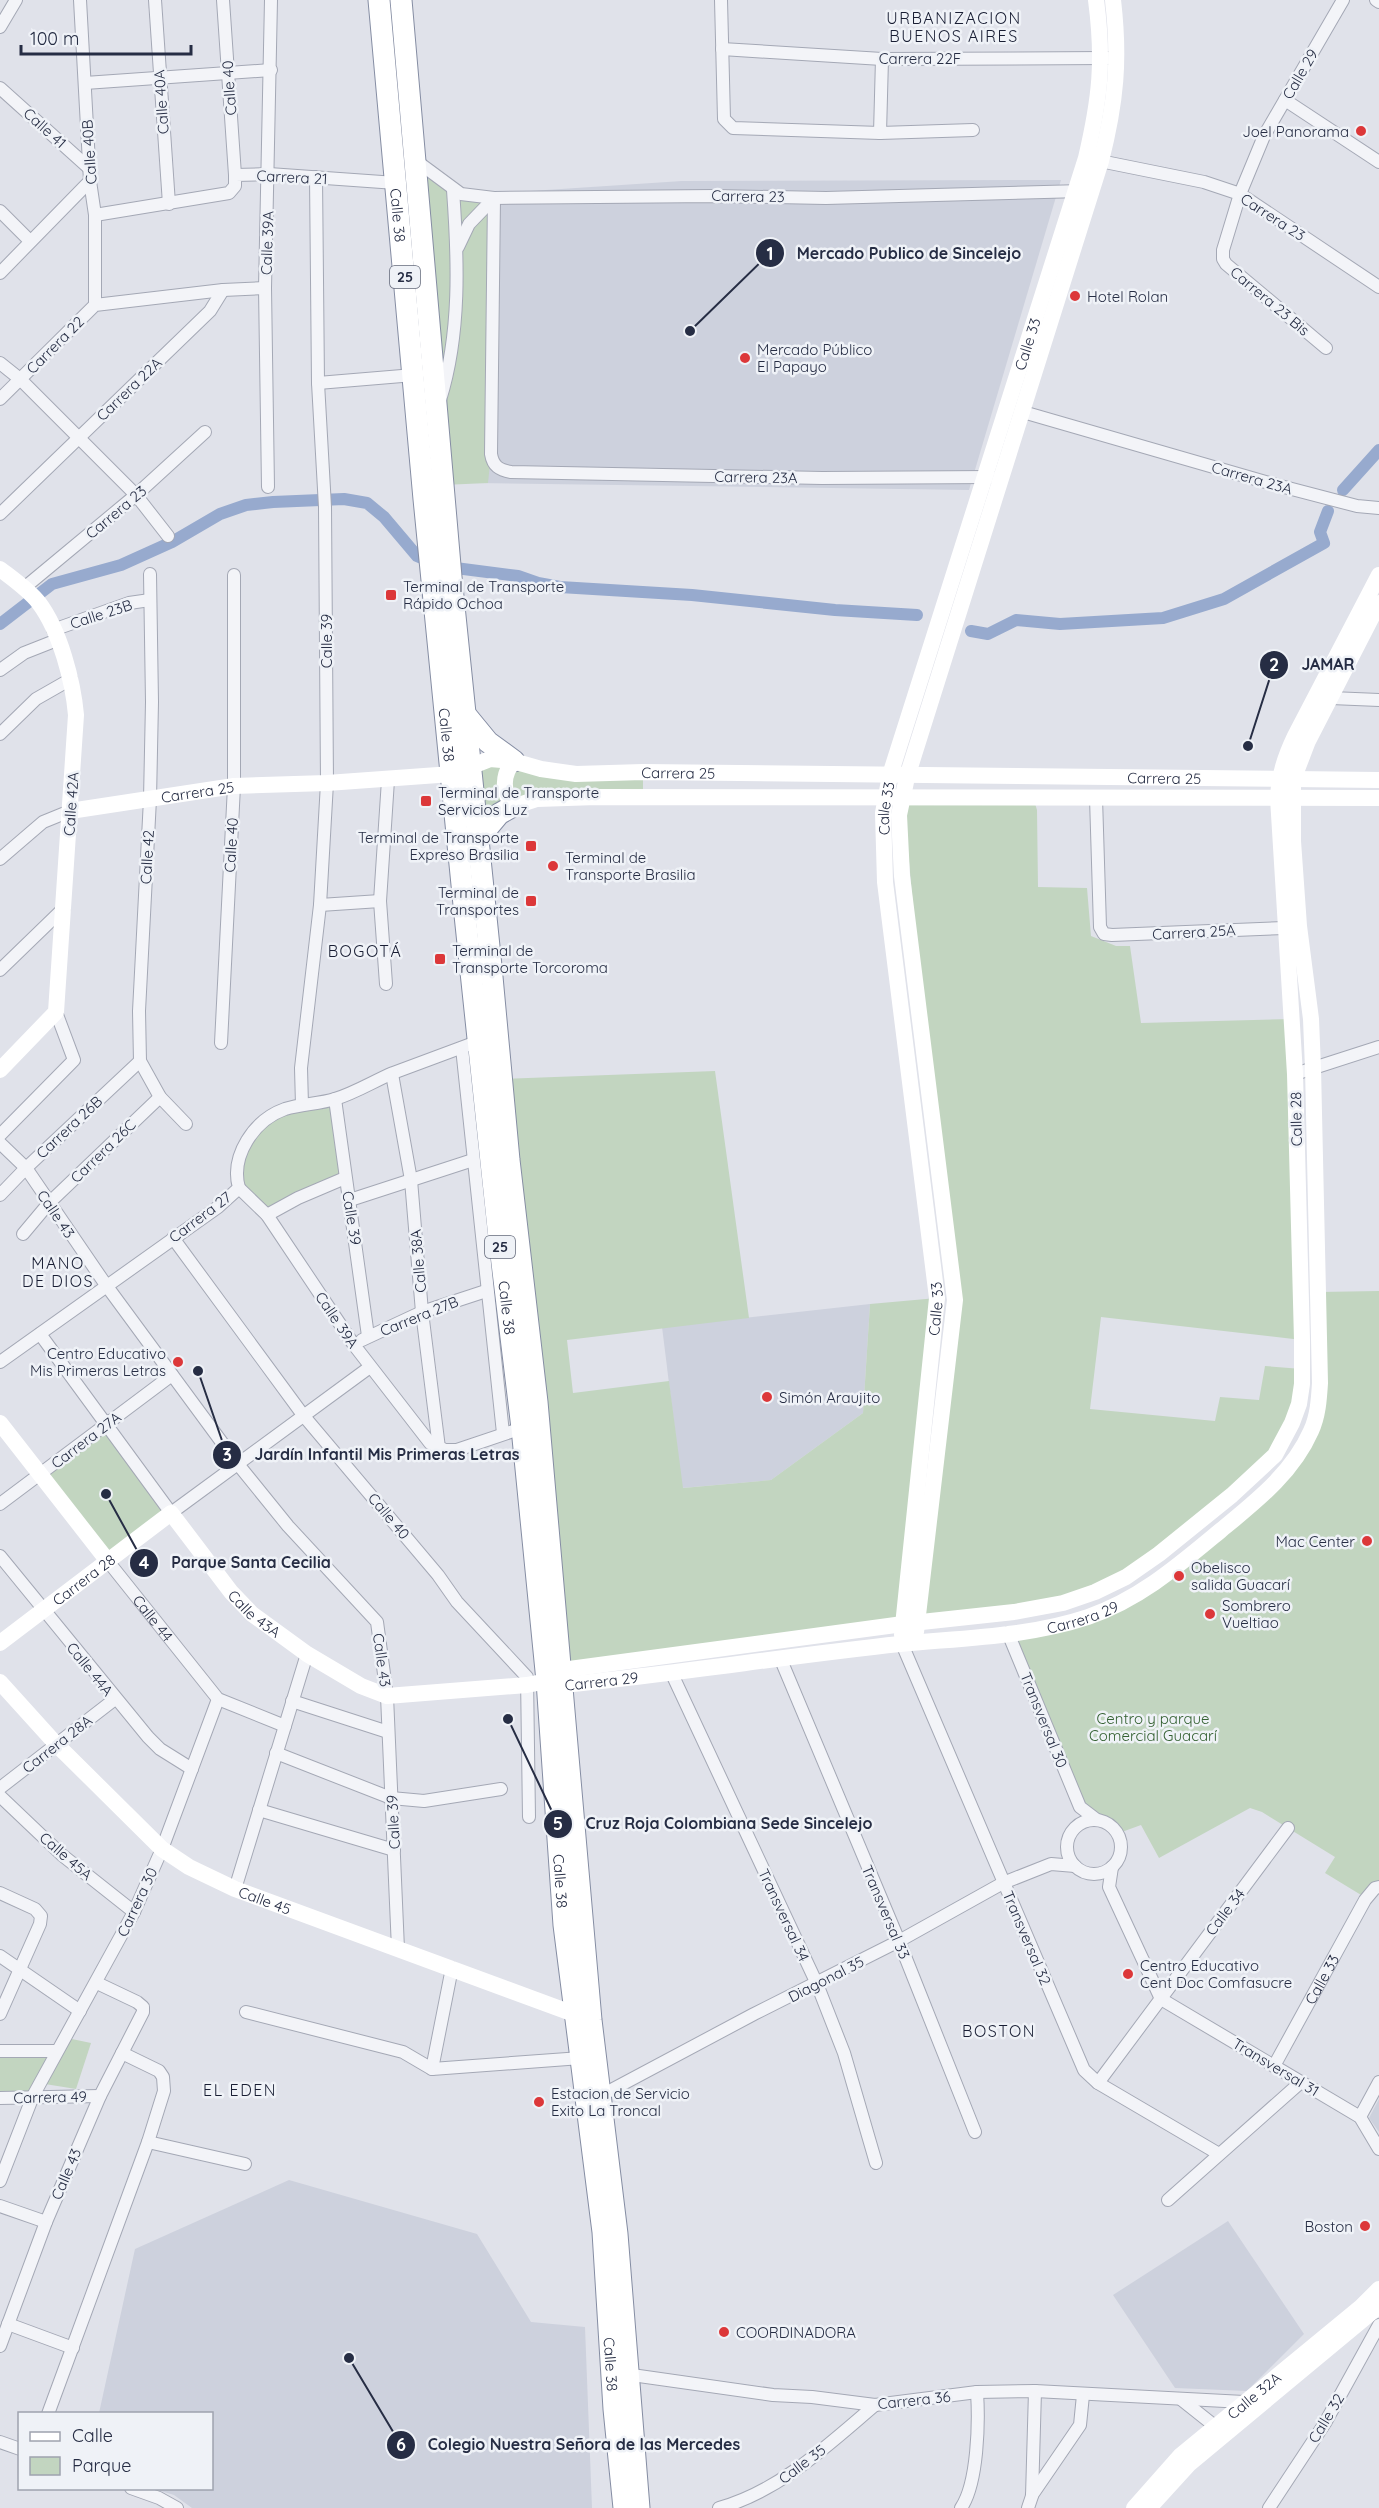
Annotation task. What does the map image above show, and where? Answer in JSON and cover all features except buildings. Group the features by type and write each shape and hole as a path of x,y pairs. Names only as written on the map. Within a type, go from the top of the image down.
{"highway":[{"name":"Calle 38","path":"379,0 414,375 439,552 465,812 470,1044 499,1238 513,1431 549,1680"},
{"name":"Calle 38","path":"401,0 437,410 439,552"},
{"name":"Calle 38","path":"442,579 465,714 461,771"},
{"path":"465,714 488,742 514,761"},
{"path":"478,839 500,814 513,806"},
{"name":"Calle 38","path":"465,812 478,839 508,1161 537,1402 549,1680 564,1926 602,2095 617,2234 624,2508"},
{"name":"Calle 38","path":"583,2017 581,2058 639,2508"}],"street":[{"path":"0,27 16,0"},
{"name":"Calle 40B","path":"80,0 89,168 95,215 95,305"},
{"name":"Calle 40A","path":"155,0 169,204"},
{"name":"Calle 40","path":"223,0 235,175"},
{"name":"Calle 39A","path":"268,487 265,288 271,0"},
{"path":"721,0 724,119 733,128 880,133 973,130"},
{"name":"Calle 33","path":"909,1649 937,1298 885,882 882,833 895,796 983,476 1115,98 1110,58 1096,0"},
{"name":"Calle 33","path":"1110,58 1113,0"},
{"name":"Calle 29","path":"1222,250 1240,194 1264,136 1342,0"},
{"name":"Carrera 22F","path":"722,49 882,59 1110,58"},
{"path":"880,133 882,59"},
{"path":"85,83 271,70"},
{"name":"Calle 41","path":"0,88 89,168"},
{"path":"1285,100 1379,162"},
{"name":"Carrera 23","path":"1093,159 1204,182 1240,194 1377,282"},
{"name":"Carrera 23","path":"415,160 453,190 469,196 494,198 714,196 826,198 1083,190"},
{"name":"Carrera 21","path":"95,215 229,193 235,186 235,175 269,174 396,183"},
{"name":"Calle 39","path":"302,1105 301,1068 320,904 327,783 325,507 318,383 316,177"},
{"path":"0,273 90,181"},
{"path":"437,410 448,376 453,339 457,248 453,190"},
{"name":"Calle 33","path":"899,776 1023,412 1083,190"},
{"path":"457,248 472,219 494,198"},
{"name":"Carrera 23A","path":"494,198 491,454 492,462 496,467 511,472 822,478 983,476 1001,478"},
{"path":"0,211 30,241"},
{"name":"Carrera 23 Bis","path":"1222,250 1226,264 1326,348"},
{"path":"223,290 265,288"},
{"name":"Carrera 22","path":"0,399 95,305 223,290"},
{"name":"Carrera 22A","path":"0,514 210,311 223,290"},
{"path":"0,363 20,379 136,495 168,536"},
{"path":"318,383 414,375"},
{"name":"Carrera 23A","path":"1023,412 1288,488 1357,506 1379,508"},
{"name":"Carrera 23","path":"27,591 205,432"},
{"name":"Calle 42A","path":"0,568 27,591 43,609 55,635 70,679 76,723 56,1012 74,1060 0,1135"},
{"name":"Calle 42","path":"150,574 152,702 150,799 139,1011 140,1061 160,1096 186,1124"},
{"name":"Calle 40","path":"221,1043 234,786 234,575"},
{"name":"Calle 28","path":"1095,1592 1126,1576 1159,1554 1232,1496 1275,1455 1292,1423 1302,1384 1295,1074 1285,928 1285,758 1379,575"},
{"name":"Calle 23B","path":"55,635 129,603 150,600"},
{"name":"Calle 28","path":"1286,780 1379,603"},
{"path":"0,670 55,635"},
{"path":"0,734 36,699 70,679"},
{"path":"1331,698 1379,700"},
{"name":"Carrera 25","path":"0,859 43,822 70,811 234,786 388,780 461,771 490,759 514,761 541,769 576,774 643,772 1379,780"},
{"path":"513,806 507,795 505,784 506,774 514,761"},
{"path":"386,984 380,902 388,780"},
{"name":"Calle 33","path":"895,796 902,876 955,1300 910,1623"},
{"name":"Carrera 25","path":"465,812 499,811 537,799 597,797 1379,798"},
{"name":"Carrera 25A","path":"1096,798 1100,927 1104,934 1285,928"},
{"name":"Calle 28","path":"1164,1577 1274,1484 1296,1458 1312,1430 1319,1405 1311,1019 1299,926 1293,841 1285,798"},
{"path":"320,904 380,902"},
{"path":"0,970 64,908"},
{"path":"0,1070 56,1012"},
{"path":"439,1448 457,1450 513,1431 486,1291 473,1160 470,1044"},
{"name":"Carrera 27","path":"0,1362 218,1207 239,1188 236,1176 237,1163 252,1134 264,1121 283,1110 334,1099 470,1044"},
{"path":"1295,1074 1379,1047"},
{"name":"Carrera 26B","path":"0,1196 26,1168 140,1061"},
{"name":"Calle 38A","path":"392,1074 411,1180 422,1312 439,1448"},
{"name":"Carrera 26C","path":"23,1234 49,1203 160,1096"},
{"name":"Calle 39","path":"334,1099 368,1336"},
{"name":"Calle 43","path":"0,1143 26,1168 106,1286 237,1463 288,1526 377,1622 387,1696"},
{"path":"350,1200 473,1160"},
{"path":"919,1168 937,1166"},
{"path":"267,1215 298,1198 345,1178"},
{"name":"Calle 39A","path":"239,1188 267,1215 370,1367 421,1434 439,1448"},
{"name":"Calle 40","path":"173,1238 303,1415 438,1575 457,1602 527,1677 549,1680 529,1816"},
{"name":"Carrera 27B","path":"354,1345 368,1336 422,1312 486,1291"},
{"name":"Calle 43A","path":"40,1334 231,1592 252,1614 307,1654 354,1682 387,1696 549,1680"},
{"name":"Carrera 28","path":"0,1643 237,1463 370,1367"},
{"name":"Carrera 27A","path":"0,1504 172,1376"},
{"name":"Calle 44","path":"0,1423 218,1699 285,1726"},
{"name":"Calle 44A","path":"0,1556 115,1699 160,1749 192,1769"},
{"name":"Carrera 29","path":"549,1680 672,1674 781,1660 909,1649 1008,1634 1087,1617 1136,1595 1164,1577"},
{"name":"Carrera 29","path":"549,1680 910,1623 1014,1612 1063,1603 1095,1592"},
{"name":"Transversal 30","path":"1008,1634 1080,1807 1096,1820"},
{"name":"Transversal 32","path":"909,1649 1003,1883 1084,2070 1098,2083 1219,2154"},
{"path":"235,1888 307,1654"},
{"name":"Transversal 33","path":"781,1660 899,1941 975,2132"},
{"name":"Transversal 34","path":"672,1674 817,1984 844,2053 876,2163"},
{"name":"Calle 45","path":"0,1682 56,1744 162,1849 189,1867 235,1888 583,2017"},
{"name":"Calle 39","path":"387,1696 398,1949"},
{"name":"Carrera 28A","path":"0,1788 115,1699"},
{"name":"Carrera 30","path":"33,2096 134,1912 162,1849 218,1699"},
{"path":"292,1701 388,1731"},
{"path":"276,1753 391,1798 424,1801 501,1789"},
{"name":"Calle 45A","path":"0,1797 63,1855 134,1912"},
{"path":"1051,1864 1067,1843 1080,1807"},
{"path":"259,1810 394,1850"},
{"path":"1073,1830 1081,1824 1096,1820 1114,1827 1122,1842 1118,1859 1112,1867 1103,1873 1087,1873"},
{"name":"Calle 34","path":"1098,2083 1288,1828"},
{"path":"1067,1843 1066,1851 1075,1866 1109,1887 1161,1999"},
{"name":"Diagonal 35","path":"602,2095 754,2014 899,1941 1003,1883 1051,1864 1075,1866"},
{"path":"1109,1887 1112,1867"},
{"name":"Calle 33","path":"1274,2066 1374,1890"},
{"path":"0,1893 35,1909 41,1916 40,1924 0,2014"},
{"path":"0,1956 80,2011"},
{"path":"432,2069 452,1968"},
{"name":"Calle 43","path":"0,2346 46,2222 100,2096 141,2016 143,2007 97,1983"},
{"name":"Transversal 31","path":"1161,1999 1360,2117 1379,2149"},
{"path":"246,2012 403,2052 432,2069 581,2058"},
{"path":"0,2051 57,2051"},
{"path":"49,2412 148,2142 164,2091 163,2077 152,2066 122,2053"},
{"path":"1168,2200 1300,2082"},
{"path":"1360,2117 1379,2082"},
{"path":"0,2181 33,2096"},
{"name":"Carrera 49","path":"0,2098 100,2096"},
{"path":"148,2142 245,2164"},
{"path":"0,2206 46,2222"},
{"name":"Calle 32A","path":"1134,2508 1172,2464 1379,2289"},
{"path":"1335,2327 1379,2304"},
{"name":"Calle 32A","path":"1149,2508 1189,2464 1215,2426 1379,2304"},
{"path":"8,2324 73,2348"},
{"name":"Calle 32","path":"1269,2508 1325,2423 1379,2325"},
{"name":"Carrera 36","path":"620,2374 772,2395 812,2397 875,2405 977,2392 1035,2391 1244,2402"},
{"path":"1030,2502 1035,2391"},
{"path":"961,2508 969,2491 978,2439 977,2392"},
{"path":"1030,2502 1080,2426 1083,2395"},
{"path":"1182,2400 1215,2426"},
{"path":"1210,2401 1205,2408 1215,2426"},
{"name":"Calle 35","path":"719,2508 766,2491 834,2440 875,2405"},
{"path":"0,2442 18,2448"},
{"path":"137,2490 159,2498 177,2508"}],"shaded area":[{"name":"Mercado Público El Papayo","path":"1061,180 969,490 478,483 485,194 682,181"},
{"name":"Simón Araujito","path":"870,1304 863,1413 771,1480 682,1488 662,1327"},
{"path":"1379,2099 1379,2132 1369,2118"},
{"path":"289,2180 477,2234 531,2322 585,2327 592,2508 192,2508 174,2495 157,2490 213,2490 213,2412 99,2412 135,2249"},
{"path":"1228,2221 1304,2334 1247,2391 1175,2388 1113,2295"}],"green space":[{"path":"415,160 453,190 494,198 491,454 488,483 443,485"},
{"path":"470,761 643,772 643,798 475,810"},
{"path":"903,796 1033,797 1037,810 1038,887 1087,888 1091,936 1116,946 1130,946 1141,1023 1291,1019 1302,1340 1101,1317 1090,1409 1215,1421 1220,1397 1259,1400 1265,1366 1302,1369 1299,1404 1263,1468 1095,1592 917,1623 955,1300 937,1166"},
{"path":"715,1071 749,1318 567,1340 573,1393 669,1381 683,1488 771,1480 863,1413 870,1304 937,1298 903,1624 562,1670 501,1079"},
{"path":"335,1099 345,1178 267,1215 239,1188 237,1163 264,1121"},
{"name":"Centro y parque Comercial Guacarí","path":"1379,1291 1379,1887 1366,1898 1325,1873 1335,1857 1262,1812 1250,1808 1159,1858 1141,1825 1119,1833 1080,1807 1008,1633 1111,1607 1254,1503 1312,1430 1319,1292"},
{"path":"107,1426 171,1513 107,1560 40,1475"},
{"path":"67,2038 91,2043 76,2089 45,2084"},
{"path":"0,2051 57,2051 33,2096 0,2098"}],"waterway":[{"path":"1343,490 1379,450"},
{"path":"0,624 52,584 121,565 172,542 220,514 246,505 344,499 367,503 384,517 417,556 440,566 518,576 560,587 692,595 835,610 917,615"},
{"path":"971,631 988,634 1016,620 1060,624 1163,618 1224,599 1324,543 1320,532 1328,511"}],"place":[{"name":"Joel Panorama","path":"1361,131"},
{"name":"Hotel Rolan","path":"1075,296"},
{"name":"Mercado Publico de Sincelejo","path":"690,331"},
{"name":"Mercado Público El Papayo","path":"745,358"},
{"name":"Terminal de Transporte Rápido Ochoa","path":"391,595"},
{"name":"JAMAR","path":"1248,746"},
{"name":"Terminal de Transporte Servicios Luz","path":"426,801"},
{"name":"Terminal de Transporte Expreso Brasilia","path":"531,846"},
{"name":"Terminal de Transporte Brasilia","path":"553,866"},
{"name":"Terminal de Transportes","path":"531,901"},
{"name":"Terminal de Transporte Torcoroma","path":"440,959"},
{"name":"Centro Educativo Mis Primeras Letras","path":"178,1362"},
{"name":"Jardín Infantil Mis Primeras Letras","path":"198,1371"},
{"name":"Simón Araujito","path":"767,1397"},
{"name":"Parque Santa Cecilia","path":"106,1494"},
{"name":"Mac Center","path":"1367,1541"},
{"name":"Obelisco salida Guacarí","path":"1179,1576"},
{"name":"Sombrero Vueltiao","path":"1210,1614"},
{"name":"Cruz Roja Colombiana Sede Sincelejo","path":"508,1719"},
{"name":"Centro Educativo Cent Doc Comfasucre","path":"1128,1974"},
{"name":"Estacion de Servicio Exito La Troncal","path":"539,2102"},
{"name":"Boston","path":"1365,2226"},
{"name":"COORDINADORA","path":"724,2332"},
{"name":"Colegio Nuestra Señora de las Mercedes","path":"349,2358"}],"district":[{"name":"URBANIZACION BUENOS AIRES","path":"954,27"},
{"name":"BOGOTÁ","path":"365,951"},
{"name":"MANO DE DIOS","path":"58,1272"},
{"name":"BOSTON","path":"999,2031"},
{"name":"EL EDEN","path":"240,2090"}]}
